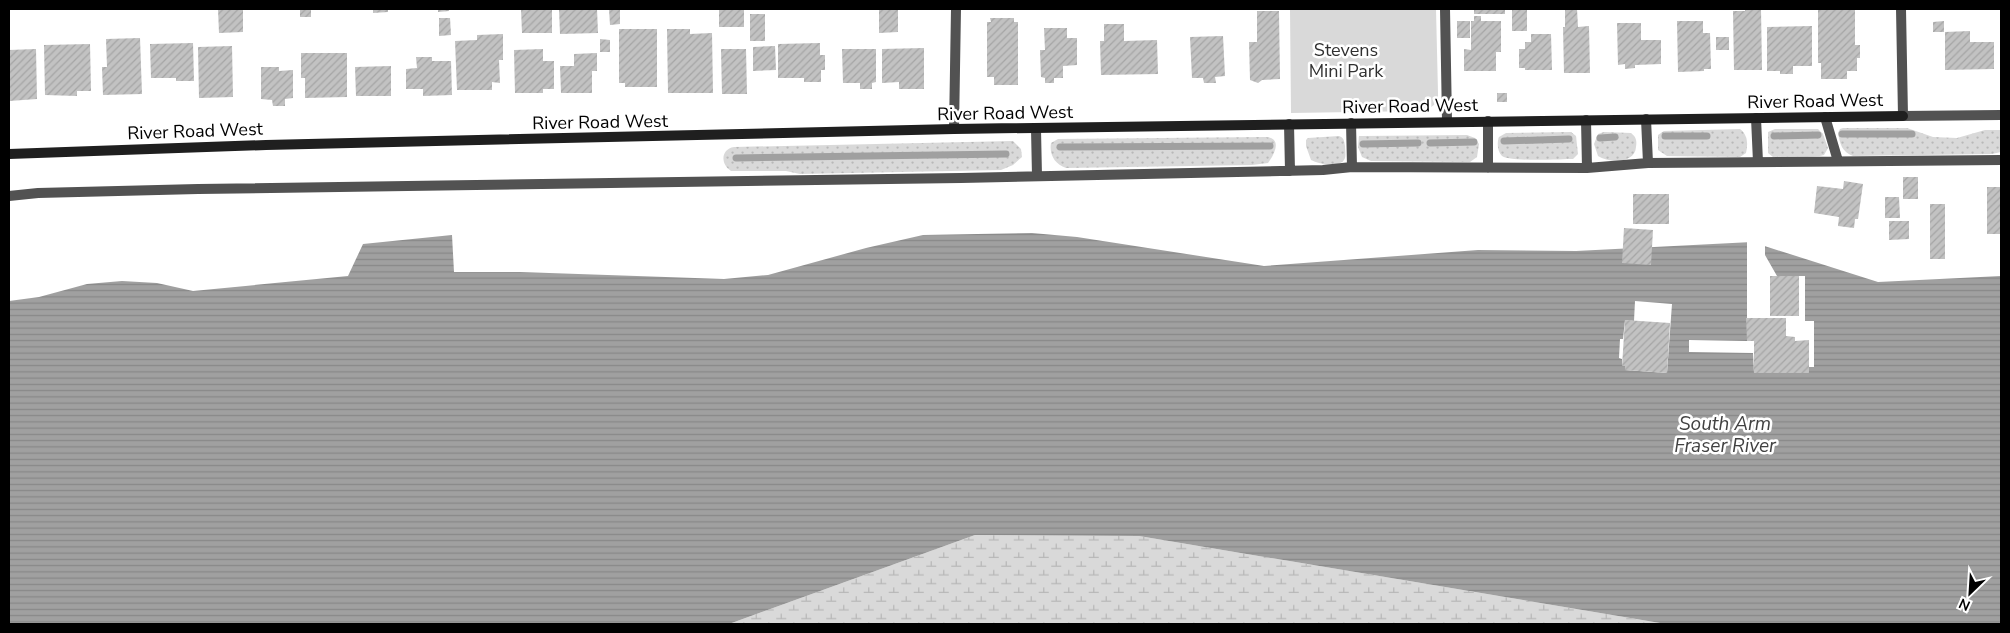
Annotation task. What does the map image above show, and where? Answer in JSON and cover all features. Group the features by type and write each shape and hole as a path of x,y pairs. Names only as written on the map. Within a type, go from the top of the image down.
{"main road":[{"name":"River Road West","path":"9,154 283,145 954,129 1903,116"}],"street":[{"path":"954,129 956,9"},
{"path":"1445,9 1447,121"},
{"path":"1901,9 1903,116"},
{"name":"River Road West","path":"1903,116 2001,115"},
{"path":"1825,117 1838,161"},
{"path":"1756,118 1758,162"},
{"path":"1646,119 1648,163"},
{"path":"1586,120 1587,168"},
{"path":"1488,121 1488,168"},
{"path":"1351,123 1352,167"},
{"path":"1289,124 1290,171"},
{"path":"1036,129 1037,176"},
{"path":"9,196 198,189 1037,176 1290,171 1352,167 1587,168 1648,163 2001,160"}],"green space":[{"name":"Stevens Mini Park","path":"1290,9 1436,9 1437,101 1430,108 1419,111 1291,113"},
{"path":"1843,128 1907,128 1933,137 1957,138 1985,130 2000,130 2001,152 1992,154 1853,156 1844,150 1841,144 1838,133"},
{"path":"1740,129 1745,134 1747,143 1746,153 1740,157 1667,156 1658,150 1658,135 1664,131"},
{"path":"1775,129 1818,129 1823,134 1828,148 1824,155 1820,156 1773,157 1768,153 1768,132"},
{"path":"1571,132 1576,136 1578,154 1573,159 1514,159 1502,156 1498,149 1499,137 1506,133"},
{"path":"1604,132 1631,133 1636,141 1635,153 1626,159 1615,161 1598,156 1594,144 1598,134"},
{"path":"1467,135 1475,138 1479,144 1477,157 1470,162 1371,161 1362,157 1358,147 1359,136"},
{"path":"1339,136 1344,140 1345,146 1343,161 1339,164 1330,165 1311,160 1306,146 1308,138"},
{"path":"1266,137 1274,140 1276,144 1273,156 1268,163 1252,165 1066,168 1059,164 1051,151 1051,143 1058,139"},
{"path":"1013,141 1021,149 1022,157 1013,165 1001,170 800,174 786,171 731,171 727,168 724,161 726,151 734,147"},
{"path":"975,535 1139,536 1666,624 729,624"}],"water":[{"name":"South Arm Fraser River","path":"1032,233 1077,237 1264,266 1478,250 1576,251 1752,242 1878,282 2001,276 2001,624 1666,624 1139,536 975,535 729,624 9,624 9,301 39,297 87,284 122,281 157,283 193,291 348,276 363,244 452,235 454,272 520,272 724,279 768,275 866,248 923,235"}],"pier":[{"path":"1747,240 1765,244 1765,255 1777,276 1805,276 1805,321 1814,321 1814,367 1809,367 1809,373 1754,373 1753,353 1689,352 1689,340 1747,341"},
{"path":"1635,301 1672,304 1667,373 1625,370 1625,366 1622,366 1622,359 1619,358 1620,339 1623,339 1625,320 1634,321"}],"building":[{"path":"218,9 243,9 243,32 219,33"},
{"path":"300,9 311,9 311,17 300,17"},
{"path":"373,9 388,9 388,12 373,13"},
{"path":"438,9 449,9 449,11 438,12"},
{"path":"521,9 552,9 552,33 522,33"},
{"path":"559,9 597,9 598,33 560,34"},
{"path":"609,9 620,9 620,24 610,25"},
{"path":"719,9 744,9 744,27 719,27"},
{"path":"879,9 898,9 898,32 879,33"},
{"path":"1474,9 1505,9 1505,14 1474,14"},
{"path":"1512,9 1527,9 1527,31 1512,31"},
{"path":"1565,9 1577,9 1578,27 1589,26 1590,73 1564,73 1563,27 1565,27"},
{"path":"1745,9 1761,9 1762,70 1734,70 1733,11 1745,11"},
{"path":"1818,9 1855,9 1855,45 1860,45 1860,58 1857,58 1857,71 1847,71 1847,79 1821,79 1821,63 1818,63"},
{"path":"1257,11 1279,11 1280,79 1262,80 1258,83 1250,80 1249,42 1257,42"},
{"path":"750,14 765,14 765,41 750,41"},
{"path":"1474,16 1481,16 1481,21 1501,21 1501,52 1496,52 1496,71 1464,71 1464,49 1471,50 1471,21 1474,21"},
{"path":"439,18 450,18 451,35 439,36"},
{"path":"990,18 1014,18 1014,22 1018,22 1018,85 994,85 994,77 987,77 987,22 991,22"},
{"path":"1457,21 1470,21 1470,38 1457,38"},
{"path":"1677,21 1703,21 1703,33 1710,33 1711,69 1678,72"},
{"path":"1944,21 1944,32 1933,32 1933,22"},
{"path":"1617,23 1641,23 1641,40 1661,40 1661,64 1635,65 1635,68 1625,69 1625,64 1618,65"},
{"path":"1104,24 1124,24 1124,41 1157,40 1158,74 1101,75 1100,41 1104,41"},
{"path":"1812,26 1812,66 1793,66 1793,74 1767,71 1767,27"},
{"path":"1044,28 1067,28 1067,38 1077,38 1077,65 1063,66 1063,78 1054,78 1054,83 1045,83 1045,78 1041,77 1040,50 1045,50"},
{"path":"619,29 657,29 657,87 625,87 625,83 619,83"},
{"path":"667,29 690,29 690,34 712,33 713,93 668,93"},
{"path":"1970,31 1970,42 1994,42 1994,69 1945,70 1945,32"},
{"path":"503,34 503,60 499,60 500,83 492,82 492,90 457,90 455,41 477,40 477,35"},
{"path":"1531,34 1551,34 1552,70 1525,70 1525,68 1519,68 1519,49 1525,49 1525,42 1531,42"},
{"path":"1223,36 1225,76 1215,77 1216,83 1204,83 1203,78 1192,78 1190,37"},
{"path":"1716,37 1729,37 1729,50 1716,50"},
{"path":"140,38 142,94 103,95 102,67 107,67 106,39"},
{"path":"600,39 610,40 610,52 600,52"},
{"path":"193,43 194,81 176,81 176,78 151,78 150,44"},
{"path":"820,43 820,55 825,55 825,70 821,70 821,82 804,82 804,78 778,78 778,44"},
{"path":"90,44 91,91 77,91 77,96 45,95 44,45"},
{"path":"232,46 233,97 199,98 198,47"},
{"path":"775,46 776,70 753,71 753,47"},
{"path":"924,48 924,89 899,89 899,82 882,83 882,49"},
{"path":"36,49 37,99 9,101 9,50"},
{"path":"543,49 543,61 554,61 554,89 543,89 543,93 515,93 514,50"},
{"path":"721,49 746,49 747,94 722,94"},
{"path":"842,49 876,49 876,82 872,83 872,89 860,89 860,83 843,83"},
{"path":"301,53 347,53 347,97 305,98 305,78 301,78"},
{"path":"597,53 597,71 592,71 592,93 561,93 560,66 574,66 574,54"},
{"path":"416,57 432,57 432,61 451,61 452,95 423,96 423,89 406,89 406,69 417,68"},
{"path":"391,66 391,96 356,96 355,67"},
{"path":"261,67 279,67 279,71 293,70 293,98 285,99 285,106 273,106 272,100 261,99"},
{"path":"1497,93 1507,93 1507,102 1497,102"},
{"path":"1903,177 1918,177 1918,199 1903,199"},
{"path":"1844,181 1863,184 1858,219 1855,219 1854,228 1838,226 1839,217 1814,213 1817,186 1843,189"},
{"path":"1987,187 2001,187 2001,234 1987,234"},
{"path":"1633,194 1669,194 1669,224 1633,224"},
{"path":"1885,197 1899,197 1900,218 1885,218"},
{"path":"1930,204 1945,204 1945,259 1930,259"},
{"path":"1889,221 1909,221 1909,239 1889,240"},
{"path":"1624,228 1653,230 1651,265 1622,263"},
{"path":"1770,276 1799,276 1799,316 1770,316"},
{"path":"1746,318 1786,318 1786,336 1795,337 1795,341 1809,340 1809,373 1754,373 1754,341 1747,341"},
{"path":"1625,320 1670,323 1667,373 1625,370 1625,366 1622,366"}],"waterway":[{"path":"1842,134 1912,134"},
{"path":"1774,136 1818,135"},
{"path":"1665,136 1707,136"},
{"path":"1600,138 1615,137"},
{"path":"1504,141 1569,139"},
{"path":"1430,143 1474,142"},
{"path":"1363,144 1418,143"},
{"path":"1060,147 1270,146"},
{"path":"736,158 1006,154"}]}
